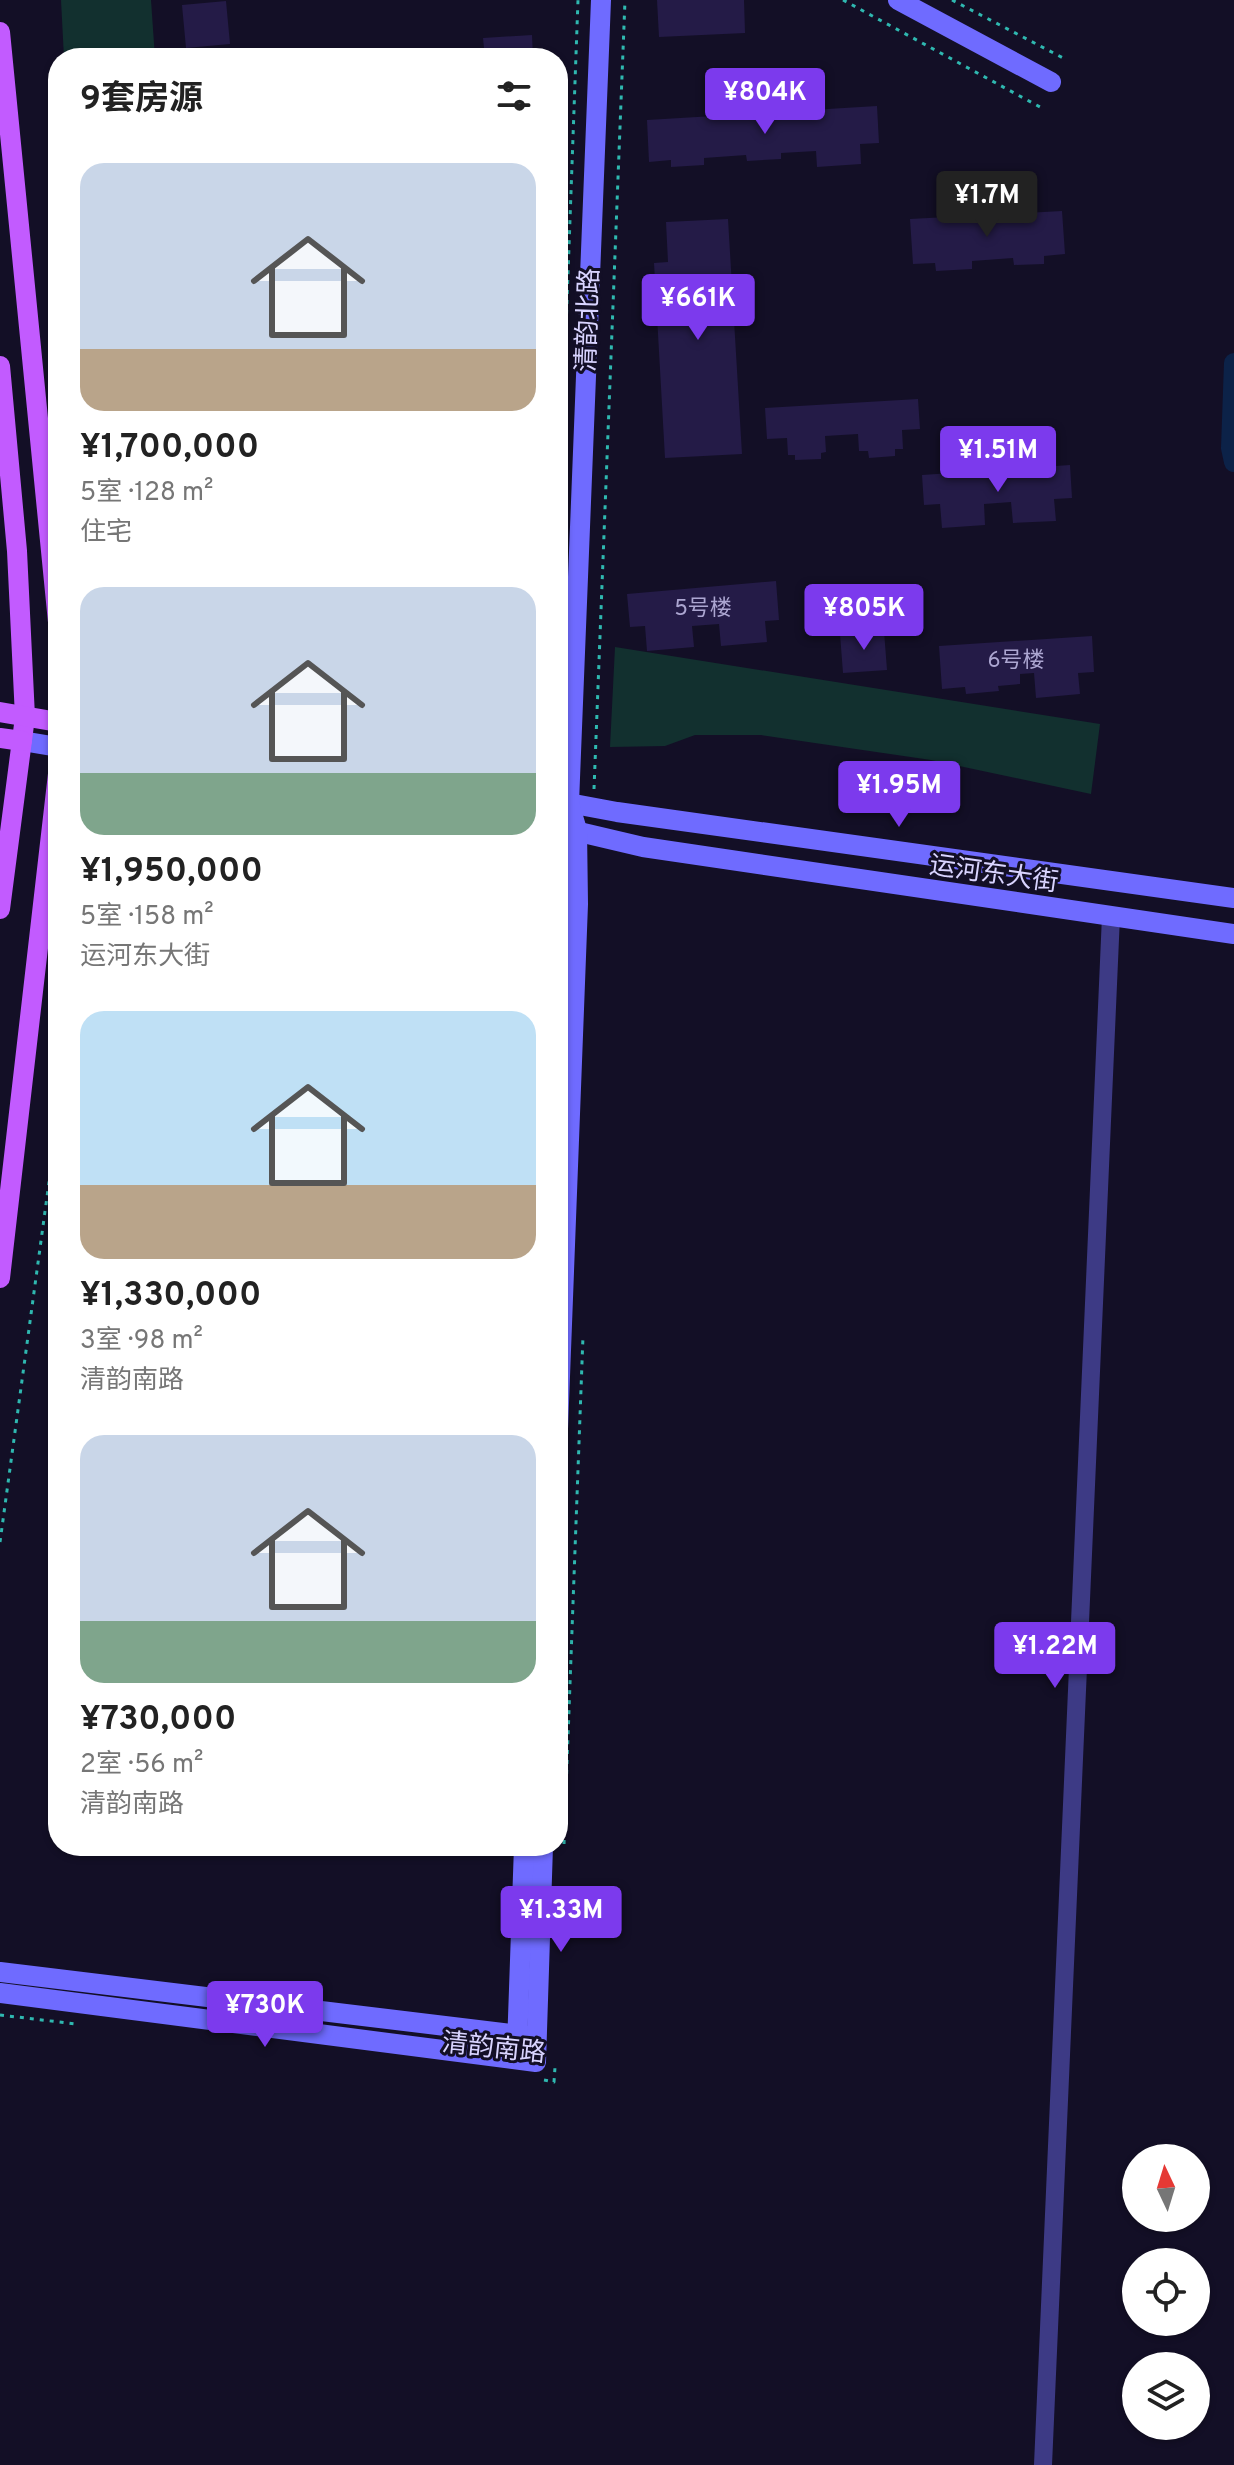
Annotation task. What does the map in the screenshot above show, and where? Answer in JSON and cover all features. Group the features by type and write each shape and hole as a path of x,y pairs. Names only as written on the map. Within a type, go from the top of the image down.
{"main road":[{"name":"清韵北路","path":"568,715 601,0"},
{"path":"898,0 1051,82"},
{"path":"0,32 48,520"},
{"path":"0,366 17,551 25,717 0,909"},
{"path":"0,712 48,720"},
{"path":"0,738 48,745"},
{"name":"运河东大街","path":"568,803 1233,898"},
{"name":"运河东大街","path":"568,829 643,847 1234,934"},
{"path":"568,850 578,904 568,1166"},
{"path":"0,1278 48,861"},
{"name":"清韵南路","path":"0,1993 536,2062 527,2036 524,1856"},
{"name":"清韵南路","path":"527,2036 542,1856"},
{"name":"清韵南路","path":"0,1972 527,2036"}],"street":[{"path":"1043,2465 1111,916"}],"path":[{"name":"清韵北路","path":"568,277 578,0"},
{"name":"清韵北路","path":"594,808 625,0"},
{"path":"843,0 1040,107"},
{"path":"952,0 1065,59"},
{"path":"0,1542 48,1189"},
{"path":"568,1725 583,1336"},
{"path":"0,2015 77,2024"},
{"name":"清韵南路","path":"539,2080 554,2082 555,2067"}],"green space":[{"path":"61,0 151,0 154,48 63,48"},
{"path":"615,647 1100,724 1091,794 931,760 761,735 695,735 665,746 610,747"}],"building":[{"path":"657,0 744,0 745,33 659,37"},
{"path":"226,1 230,44 186,48 182,5"},
{"path":"532,35 533,48 484,48 483,38"},
{"path":"877,106 879,143 860,144 861,164 817,167 816,151 781,153 781,159 747,161 746,155 704,158 704,165 671,167 671,160 649,162 647,120"},
{"path":"1062,211 1065,254 1044,256 1044,264 1014,265 1013,258 972,261 972,269 936,271 935,263 913,264 910,219"},
{"path":"728,219 742,454 665,458 654,263 668,262 666,222"},
{"path":"918,399 920,429 902,430 903,449 895,449 895,456 869,458 868,451 859,451 858,434 825,436 826,452 821,453 821,459 795,460 795,455 788,455 787,438 767,439 765,408"},
{"path":"1070,465 1072,498 1054,499 1056,521 1013,523 1011,502 984,504 985,525 942,528 940,504 924,505 922,475"},
{"path":"776,581 779,620 765,621 767,642 721,646 719,624 692,626 694,647 647,651 645,626 630,627 627,594"},
{"path":"884,631 887,670 843,673 840,634"},
{"path":"1092,636 1094,672 1078,673 1080,694 1036,698 1034,673 1020,674 1020,684 998,686 999,691 966,694 965,687 942,689 939,646"}],"waterway":[{"path":"1234,363 1231,448 1234,462"}]}
